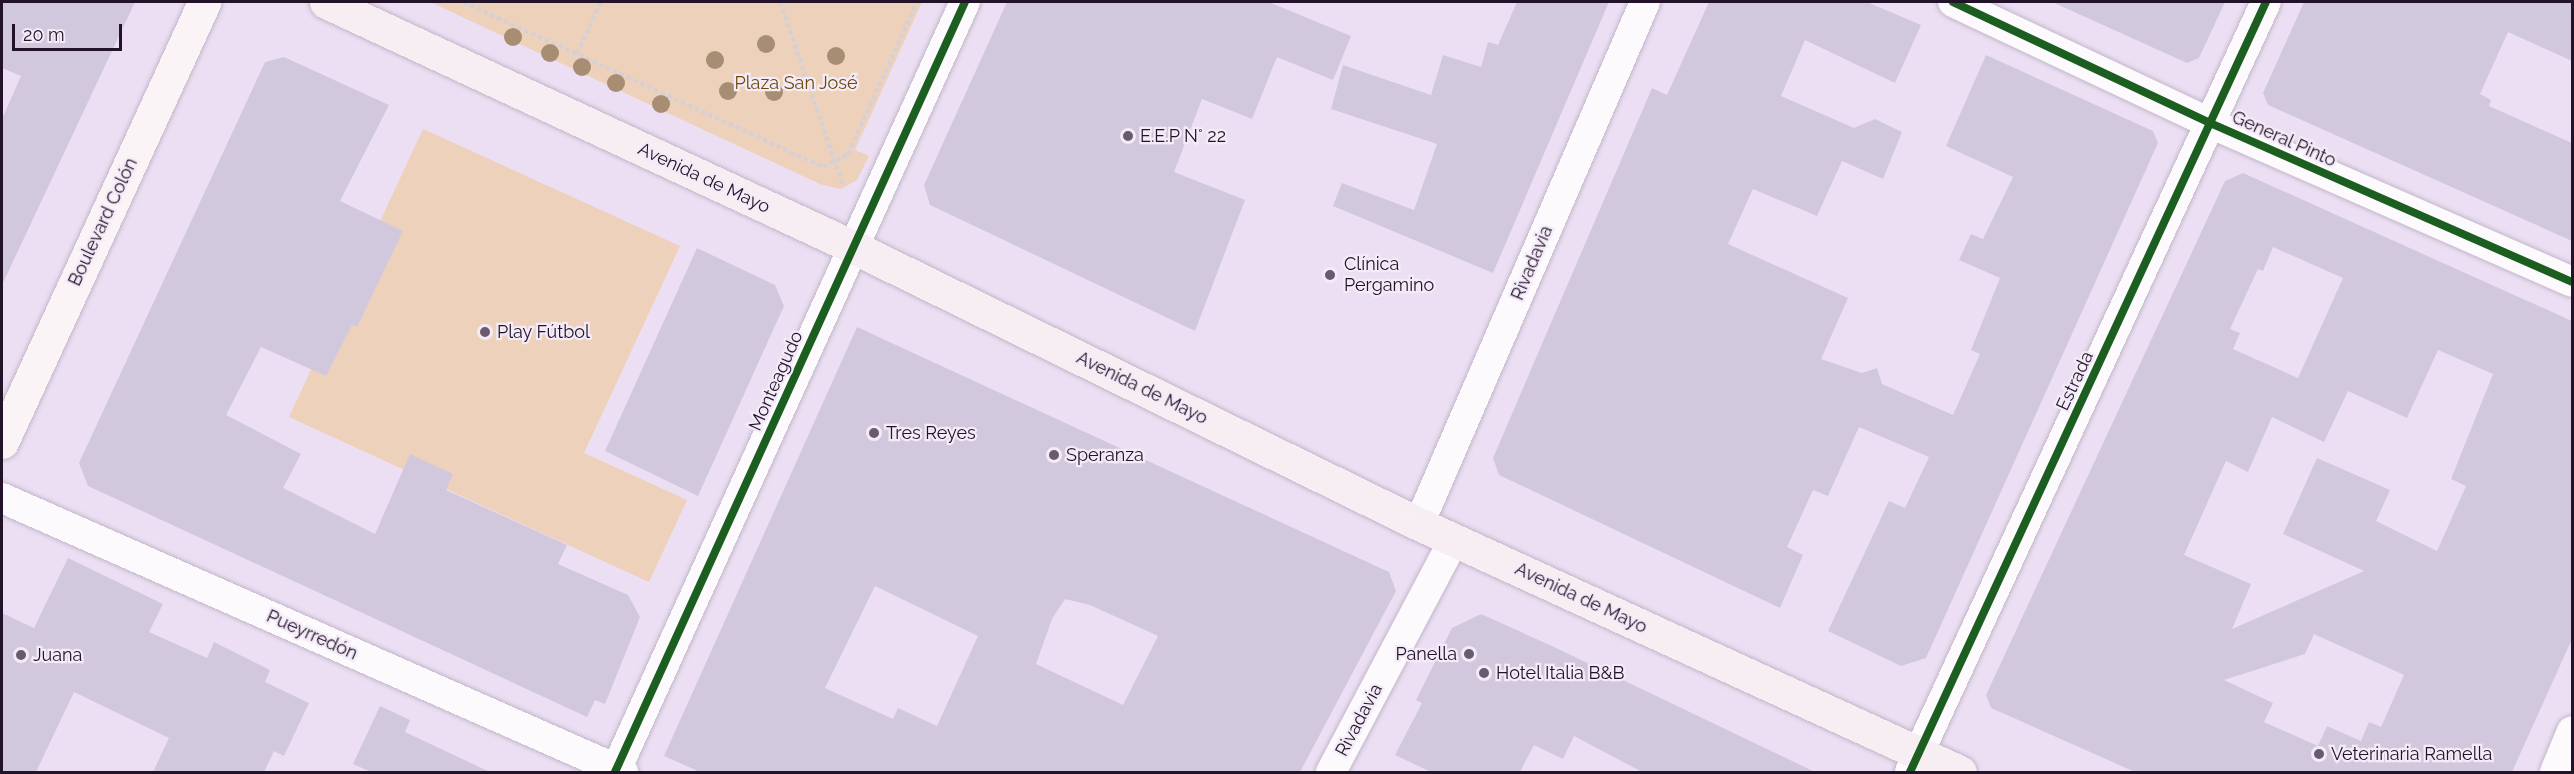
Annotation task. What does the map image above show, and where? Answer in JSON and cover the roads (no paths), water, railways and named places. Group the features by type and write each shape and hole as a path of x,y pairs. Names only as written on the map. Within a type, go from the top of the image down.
{"main road":[{"name":"Boulevard Colón","path":"2,442 204,2"},
{"name":"Avenida de Mayo","path":"326,2 853,247 1915,763 1960,772"}],"street":[{"name":"Monteagudo","path":"618,771 965,2"},
{"name":"Rivadavia","path":"1419,524 1645,2"},
{"name":"General Pinto","path":"1953,2 2210,123 2572,282"},
{"name":"Estrada","path":"1915,763 2266,2"},
{"name":"Pueyrredón","path":"2,498 618,771"},
{"name":"Rivadavia","path":"1331,772 1454,540"},
{"path":"2554,772 2572,731"}],"place":[{"name":"E.E.P N° 22","path":"1128,136"},
{"name":"Clínica Pergamino","path":"1330,275"},
{"name":"Play Fútbol","path":"485,332"},
{"name":"Tres Reyes","path":"874,433"},
{"name":"Speranza","path":"1054,455"},
{"name":"Panella","path":"1469,654"},
{"name":"Juana","path":"21,655"},
{"name":"Hotel Italia B&B","path":"1484,673"},
{"name":"Veterinaria Ramella","path":"2319,754"}],"park label":[{"name":"Plaza San José","path":"796,83"}]}
